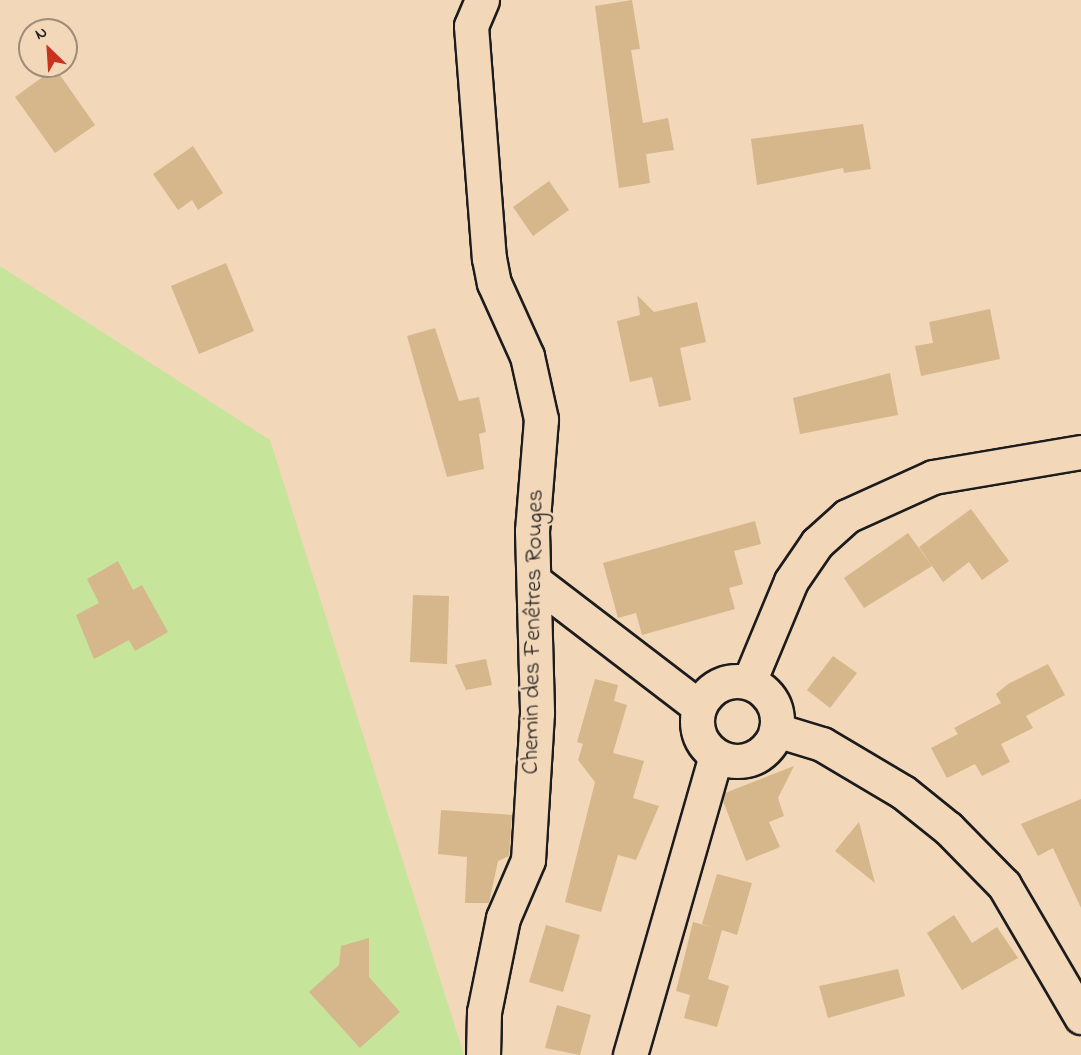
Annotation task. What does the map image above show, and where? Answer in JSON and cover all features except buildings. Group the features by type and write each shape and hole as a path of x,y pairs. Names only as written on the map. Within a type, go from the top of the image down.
{"street":[{"name":"Chemin des Fenêtres Rouges","path":"482,0 471,26 489,258 540,395 532,531 537,583 537,712 528,860 503,918 484,1012 483,1055"},
{"path":"749,682 791,581 817,543 847,516 933,477 1081,452"},
{"path":"537,583 699,707"},
{"path":"749,682 773,702 776,730 769,746 750,760 716,756 701,741 699,707 723,683 749,682"},
{"path":"776,730 822,744 903,792 948,828 1004,885 1081,1017"},
{"path":"630,1055 716,756"}],"green space":[{"path":"0,266 270,440 464,1055 0,1055"}]}
